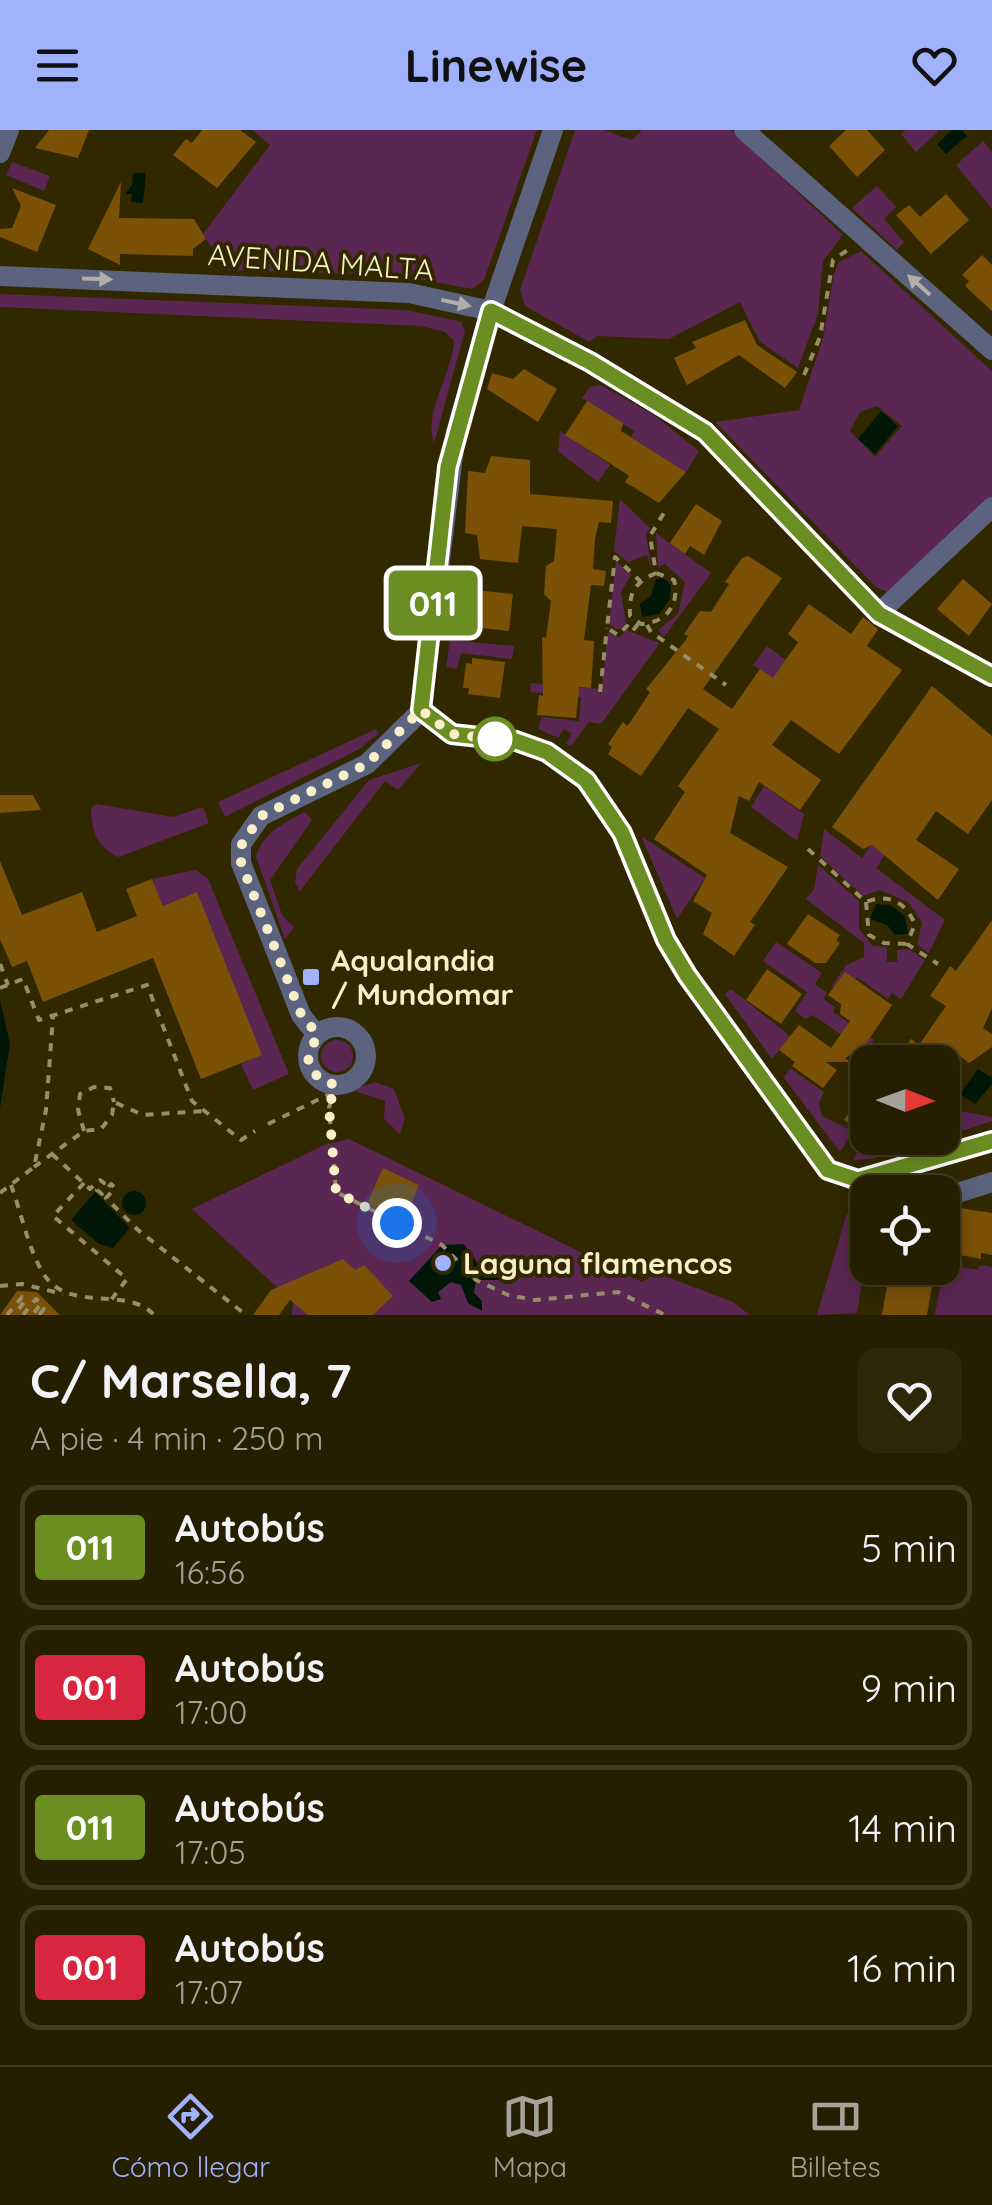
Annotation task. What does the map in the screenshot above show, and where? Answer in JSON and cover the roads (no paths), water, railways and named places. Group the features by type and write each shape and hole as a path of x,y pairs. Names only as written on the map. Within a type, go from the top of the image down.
{"street":[{"path":"0,154 9,130"},
{"path":"317,1034 301,1014 269,934 241,863 242,844 261,816 367,764 421,710 448,467 491,311 554,130"},
{"path":"744,130 992,350"},
{"name":"AVENIDA MALTA","path":"0,276 409,293 491,311 590,362 705,432 879,614 992,676"},
{"path":"879,614 992,506"},
{"path":"421,710 452,734 516,741 547,752 586,780 622,833 666,940 687,975 828,1170 858,1180 992,1140"},
{"path":"344,1028 364,1048 358,1074 335,1088 318,1078 308,1061 317,1034 344,1028"},
{"path":"960,1192 992,1182"}],"place":[{"name":"Aqualandia / Mundomar","path":"311,977"},
{"name":"Laguna flamencos","path":"443,1263"}]}
